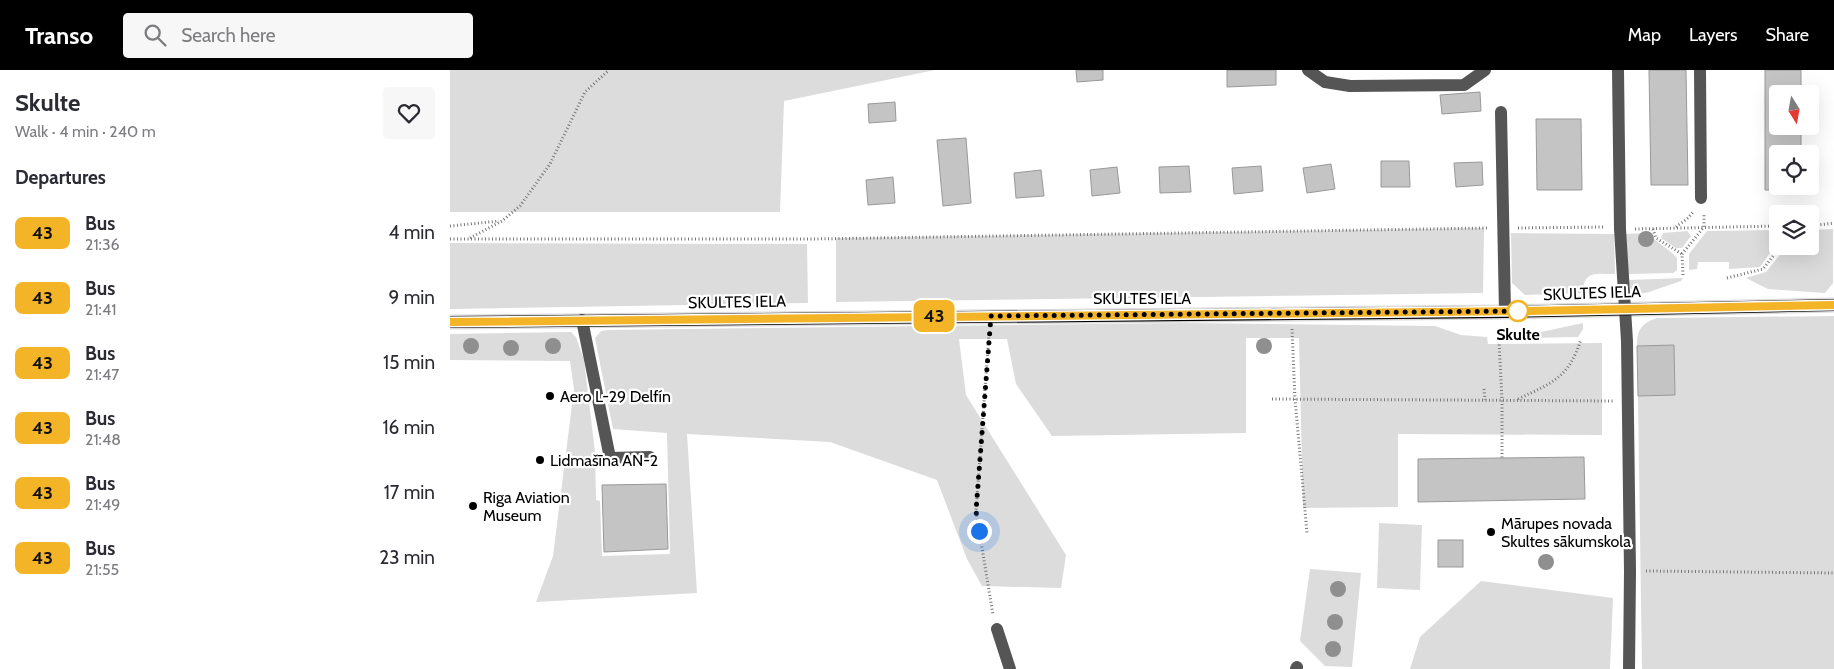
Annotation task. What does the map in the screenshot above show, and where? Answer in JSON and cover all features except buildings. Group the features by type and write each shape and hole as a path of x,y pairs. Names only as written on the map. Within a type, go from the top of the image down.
{"main road":[{"name":"SKULTES IELA","path":"450,322 1505,312 1834,305"}],"street":[{"path":"1308,70 1325,82 1350,86 1464,84 1485,70"},
{"path":"1618,70 1620,230 1626,308 1628,401 1629,669"},
{"path":"1700,70 1702,198"},
{"path":"1501,112 1505,312"},
{"path":"582,320 610,458 650,457"},
{"path":"997,629 1010,669"}],"path":[{"path":"468,238 502,221 520,206 550,164 585,92 610,70"},
{"path":"1675,228 1688,218 1702,198"},
{"path":"450,226 502,221"},
{"path":"1819,225 1834,223"},
{"path":"450,239 812,239 1504,228 1606,227 1620,230 1769,226"},
{"path":"1683,275 1682,254 1704,227"},
{"path":"1653,229 1656,238 1682,254"},
{"path":"1727,278 1763,269 1774,255"},
{"path":"1292,313 1295,399 1307,533"},
{"path":"991,316 976,511 991,608 997,629"},
{"path":"1516,400 1554,382 1568,369 1577,353 1581,339"},
{"path":"1499,341 1502,458"},
{"path":"1484,389 1485,400"},
{"path":"1272,399 1628,401"},
{"path":"1630,571 1834,573"}],"shaded area":[{"path":"450,70 935,70 784,101 780,212 450,212"},
{"path":"1484,228 1483,293 836,302 836,238"},
{"path":"1833,229 1833,283 1825,293 1768,289 1746,278 1766,272 1780,255 1819,255 1819,230"},
{"path":"1769,230 1769,254 1760,267 1729,269 1729,262 1698,262 1697,269 1689,270 1689,254 1707,231"},
{"path":"1687,231 1691,236 1682,248 1676,248 1661,238 1663,233"},
{"path":"1511,233 1614,234 1615,274 1597,274 1588,277 1585,280 1583,293 1525,295 1512,283"},
{"path":"1646,233 1677,258 1677,270 1673,273 1627,274 1625,234"},
{"path":"450,243 807,244 808,303 450,309"},
{"path":"1683,278 1681,281 1646,293 1632,293 1628,280"},
{"path":"1834,316 1834,669 1642,669 1638,396 1675,394 1674,346 1637,346 1639,331 1648,322 1657,318"},
{"path":"1182,323 1435,326 1461,335 1487,337 1488,344 1602,343 1602,435 1398,434 1398,507 1303,508 1299,338 1246,338 1246,433 1052,436 1016,384 1007,339 959,339 966,395 1066,555 1061,588 982,586 967,559 937,480 830,442 687,434 697,593 536,602 553,556 574,389 570,361 450,360 450,334 571,332 576,337 584,360 595,452 596,500 600,501 602,556 670,554 667,433 613,429 595,338 601,331"},
{"path":"1583,323 1583,329 1578,337 1526,338 1527,335"},
{"path":"1379,523 1422,525 1420,590 1377,588"},
{"path":"1310,569 1361,573 1352,667 1325,666 1300,641"},
{"path":"1481,581 1613,598 1610,669 1410,669 1420,637"}],"bus line":[{"name":"43","path":"450,322 1528,311 1834,305"}],"place":[{"name":"Skulte","path":"1518,311"},
{"name":"Aero L-29 Delfín","path":"550,396"},
{"name":"Lidmašīna AN-2","path":"540,460"},
{"name":"Riga Aviation Museum","path":"473,506"},
{"name":"Mārupes novada Skultes sākumskola","path":"1491,532"}],"route":[{"path":"979,531 976,511 991,316 1518,311"}]}
